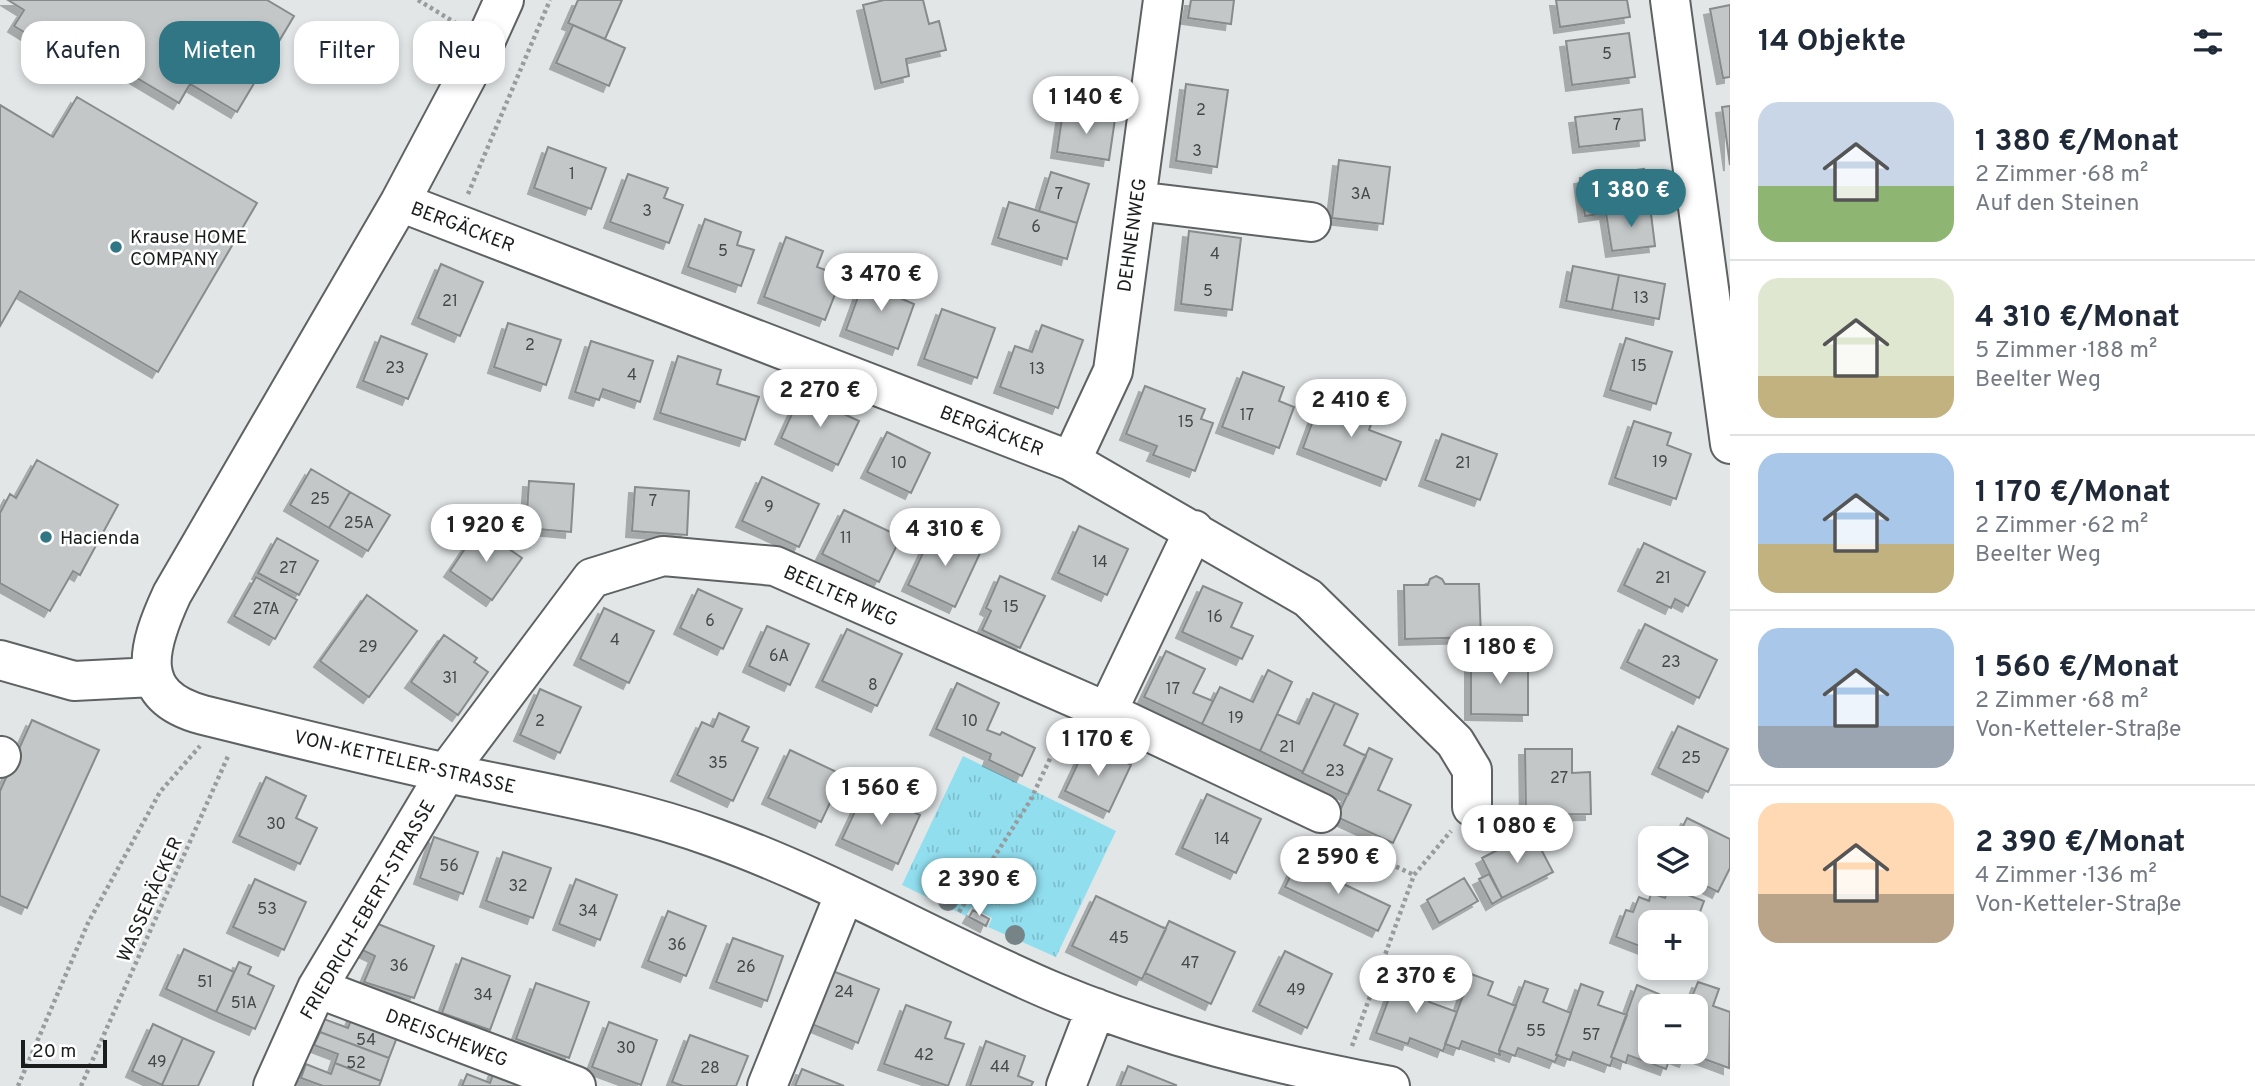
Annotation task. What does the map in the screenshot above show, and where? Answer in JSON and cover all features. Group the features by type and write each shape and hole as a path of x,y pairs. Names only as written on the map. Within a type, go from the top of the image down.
{"street":[{"path":"494,21 504,0"},
{"name":"DEHNENWEG","path":"1071,461 1113,372 1163,0"},
{"path":"1670,0 1730,444"},
{"path":"0,660 74,681 153,677 150,662 153,640 172,594 400,202 463,84"},
{"path":"1136,201 1311,222"},
{"name":"BERGÄCKER","path":"400,202 1071,461 1194,530 1308,598 1381,667 1455,742 1472,770 1472,807"},
{"path":"1093,706 1194,530"},
{"name":"BEELTER WEG","path":"446,773 592,578 663,556 775,566 1093,706 1321,813"},
{"name":"VON-KETTELER-STRASSE","path":"153,677 160,692 175,705 189,712 446,773 584,800 692,830 781,863 1054,992 1096,1008 1235,1053 1340,1081 1390,1086"},
{"name":"FRIEDRICH-EBERT-STRASSE","path":"273,1086 317,988 446,773"},
{"path":"767,1086 845,893"},
{"name":"DREISCHEWEG","path":"317,988 576,1086"},
{"path":"1066,1086 1096,1008"}],"path":[{"path":"418,0 452,21"},
{"path":"455,223 550,0"},
{"path":"942,940 1093,706"},
{"path":"18,1086 88,923 160,792 233,722"},
{"name":"WASSERÄCKER","path":"81,1086 233,722"},
{"path":"1340,1081 1414,875 1472,807"},
{"path":"1321,813 1325,834 1414,875"}],"green space":[{"path":"963,756 1116,831 1056,957 988,927 992,918 971,907 966,916 902,885"}],"building":[{"path":"8,0 267,0 294,16 280,40 280,21 159,21 159,84 190,84 179,103 145,83 145,21 21,21 21,30 14,26 24,10"},
{"path":"578,0 622,0 605,39 568,23"},
{"path":"884,0 923,0 929,24 939,21 946,50 906,59 909,76 881,83 863,5"},
{"path":"1191,0 1234,0 1231,24 1188,18"},
{"path":"1556,0 1627,0 1630,17 1560,27"},
{"path":"1730,5 1730,77 1723,78 1710,9"},
{"path":"573,25 625,48 609,86 556,63"},
{"path":"1629,33 1635,77 1572,85 1566,41"},
{"path":"190,84 254,84 237,112"},
{"path":"1186,84 1228,90 1217,167 1176,161"},
{"name":"Krause HOME COMPANY","path":"77,97 257,203 158,372 20,291 0,326 0,105 53,137"},
{"path":"1730,106 1730,165 1722,107"},
{"path":"1642,109 1645,140 1579,147 1575,117"},
{"path":"1063,111 1115,119 1109,160 1057,152"},
{"path":"548,147 606,168 591,209 534,188"},
{"path":"1339,160 1390,167 1383,224 1332,218"},
{"path":"1644,169 1650,206 1585,216 1580,178"},
{"path":"1051,172 1089,184 1077,223 1039,211"},
{"path":"628,174 668,188 664,198 683,205 669,243 610,222"},
{"path":"1009,202 1077,223 1067,259 998,238"},
{"path":"1650,206 1655,246 1612,251 1606,213"},
{"path":"705,219 741,232 737,245 754,250 741,286 688,267"},
{"path":"1189,231 1241,238 1232,310 1181,304"},
{"path":"786,237 823,251 817,267 842,276 825,320 764,297"},
{"path":"441,264 483,282 460,336 418,318"},
{"path":"1573,266 1619,275 1612,310 1566,301"},
{"path":"866,275 906,289 902,299 914,304 898,349 846,330"},
{"path":"1619,275 1665,284 1659,319 1612,310"},
{"path":"942,309 995,328 977,378 924,359"},
{"path":"508,323 561,340 546,385 494,367"},
{"path":"1042,325 1083,340 1058,408 1000,387 1015,346 1032,352"},
{"path":"381,336 427,354 408,399 363,381"},
{"path":"1626,338 1672,352 1656,404 1610,390"},
{"path":"591,341 653,361 640,402 603,389 599,400 575,392"},
{"path":"678,356 721,370 717,384 759,397 745,440 660,413"},
{"path":"1243,372 1284,387 1279,401 1294,407 1279,448 1222,427"},
{"path":"1145,386 1205,409 1201,419 1213,423 1195,471 1153,455 1157,446 1126,434"},
{"path":"801,394 859,421 838,465 781,438"},
{"path":"1322,396 1374,416 1369,430 1401,442 1386,480 1303,448"},
{"path":"1634,421 1671,433 1667,445 1691,454 1676,499 1615,478"},
{"path":"887,432 930,453 911,493 867,472"},
{"path":"1442,434 1497,454 1480,500 1425,480"},
{"path":"37,460 118,505 80,575 73,571 50,611 0,583 0,513 10,494 16,498"},
{"path":"311,469 350,492 329,528 290,505"},
{"path":"762,477 819,504 799,547 742,521"},
{"path":"529,481 574,484 571,532 526,528"},
{"path":"635,487 689,491 687,535 632,531"},
{"path":"350,492 390,515 368,551 329,528"},
{"path":"844,510 901,537 879,582 822,554"},
{"path":"1079,526 1128,549 1107,595 1058,573"},
{"path":"479,528 522,558 492,600 450,571"},
{"path":"934,529 981,551 955,607 908,585"},
{"path":"277,538 318,561 299,595 258,573"},
{"path":"1644,543 1705,572 1688,606 1675,599 1671,608 1624,585"},
{"path":"1000,576 1045,596 1020,648 982,630 991,611 986,608"},
{"path":"1436,576 1445,584 1479,584 1481,637 1405,639 1404,585 1428,585 1430,579"},
{"path":"256,577 297,600 275,639 234,616"},
{"path":"1203,586 1242,603 1231,627 1253,636 1242,659 1182,632"},
{"path":"698,589 742,609 723,649 680,628"},
{"path":"367,595 417,631 369,697 320,661"},
{"path":"604,608 654,631 629,683 580,659"},
{"path":"1645,624 1717,660 1699,698 1627,662"},
{"path":"767,626 809,644 790,685 749,666"},
{"path":"847,629 902,654 877,706 822,681"},
{"path":"444,635 477,658 474,662 488,672 458,715 411,682"},
{"path":"1166,651 1205,669 1193,693 1213,701 1202,724 1144,697"},
{"path":"1471,658 1528,658 1528,715 1471,714"},
{"path":"1268,670 1292,682 1260,751 1202,724 1220,687 1253,702"},
{"path":"957,683 999,703 987,730 1000,735 1002,732 1035,748 1022,776 989,760 991,754 936,729"},
{"path":"540,689 581,707 560,753 520,735"},
{"path":"1313,693 1335,703 1303,772 1260,751 1277,714 1299,724"},
{"path":"1335,703 1358,714 1344,745 1366,756 1348,795 1302,773"},
{"path":"719,713 749,727 742,741 758,748 733,801 677,775 702,722 713,727"},
{"path":"32,720 99,750 27,908 0,896 0,791"},
{"path":"1678,726 1728,749 1708,792 1658,768"},
{"path":"1087,744 1131,765 1109,812 1065,791"},
{"path":"1369,748 1392,759 1378,790 1411,805 1393,843 1337,817"},
{"path":"1525,749 1572,749 1572,773 1590,772 1591,814 1526,815"},
{"path":"790,750 843,775 821,822 768,798"},
{"path":"266,777 306,796 296,818 317,828 300,864 239,836"},
{"path":"865,790 920,815 898,864 842,839"},
{"path":"1207,794 1261,819 1236,873 1182,848"},
{"path":"1687,818 1703,826 1683,826"},
{"path":"1708,828 1730,839 1730,868 1718,892 1708,887"},
{"path":"1532,832 1553,872 1502,898 1482,858"},
{"path":"434,837 478,852 463,894 420,878"},
{"path":"503,852 551,868 533,918 486,901"},
{"path":"1297,862 1390,906 1378,931 1285,887"},
{"path":"1489,874 1502,898 1492,904 1479,879"},
{"path":"1464,878 1478,901 1439,923 1427,900"},
{"path":"255,879 306,902 284,950 233,927"},
{"path":"576,879 617,895 600,940 559,924"},
{"path":"1096,896 1166,929 1142,979 1072,946"},
{"path":"1650,896 1691,896 1704,901 1701,910 1638,910 1638,945 1616,937 1626,910 1633,912 1639,897 1649,901"},
{"path":"973,910 989,919 986,926 969,917"},
{"path":"668,911 706,926 686,976 648,961"},
{"path":"1169,921 1235,952 1211,1004 1145,973"},
{"path":"373,922 434,946 414,998 364,982 375,956 358,948"},
{"path":"733,938 783,956 767,1001 716,982"},
{"path":"184,949 234,972 216,1012 166,989"},
{"path":"1285,951 1332,974 1307,1028 1259,1005"},
{"path":"462,958 510,976 490,1030 442,1013"},
{"path":"239,962 251,967 248,974 274,986 255,1029 216,1012"},
{"path":"830,970 879,989 858,1043 809,1023"},
{"path":"1398,974 1434,987 1429,1002 1457,1012 1443,1051 1410,1038 1408,1044 1376,1033"},
{"path":"1471,974 1493,982 1488,995 1516,1006 1499,1050 1500,1055 1462,1041 1459,1049 1445,1044"},
{"path":"1525,981 1548,989 1543,1002 1571,1013 1555,1062 1518,1048 1515,1056 1499,1050"},
{"path":"1698,982 1719,989 1713,1006 1730,1012 1729,1068 1708,1060 1708,994 1693,994"},
{"path":"536,983 589,1002 569,1058 516,1039"},
{"path":"1581,984 1603,992 1598,1005 1627,1015 1610,1066 1573,1052 1570,1060 1556,1055"},
{"path":"1637,985 1659,994 1638,994 1638,1059 1628,1055 1626,1063 1611,1057"},
{"path":"906,1005 951,1022 945,1038 964,1044 948,1086 884,1064"},
{"path":"353,1015 399,1032 389,1058 320,1032 324,1019 348,1028"},
{"path":"609,1022 657,1040 641,1085 592,1067"},
{"path":"153,1024 183,1038 162,1085 132,1071"},
{"path":"320,1032 389,1058 381,1081 335,1063 338,1054 314,1045"},
{"path":"690,1035 748,1056 736,1086 683,1086 672,1082"},
{"path":"183,1038 214,1052 198,1086 164,1086 162,1085"},
{"path":"986,1041 1025,1056 1018,1076 1033,1082 1031,1086 970,1086"},
{"path":"335,1063 381,1081 379,1086 323,1086 301,1078 306,1064 331,1074"},
{"path":"1652,1064 1668,1064 1666,1069"},
{"path":"1128,1066 1176,1085 1120,1086"},
{"path":"495,1069 540,1086 462,1086 467,1074 490,1083"},
{"path":"802,1069 844,1086 795,1086"}],"place":[{"name":"Krause HOME COMPANY","path":"116,247"},
{"name":"Hacienda","path":"46,537"}]}
